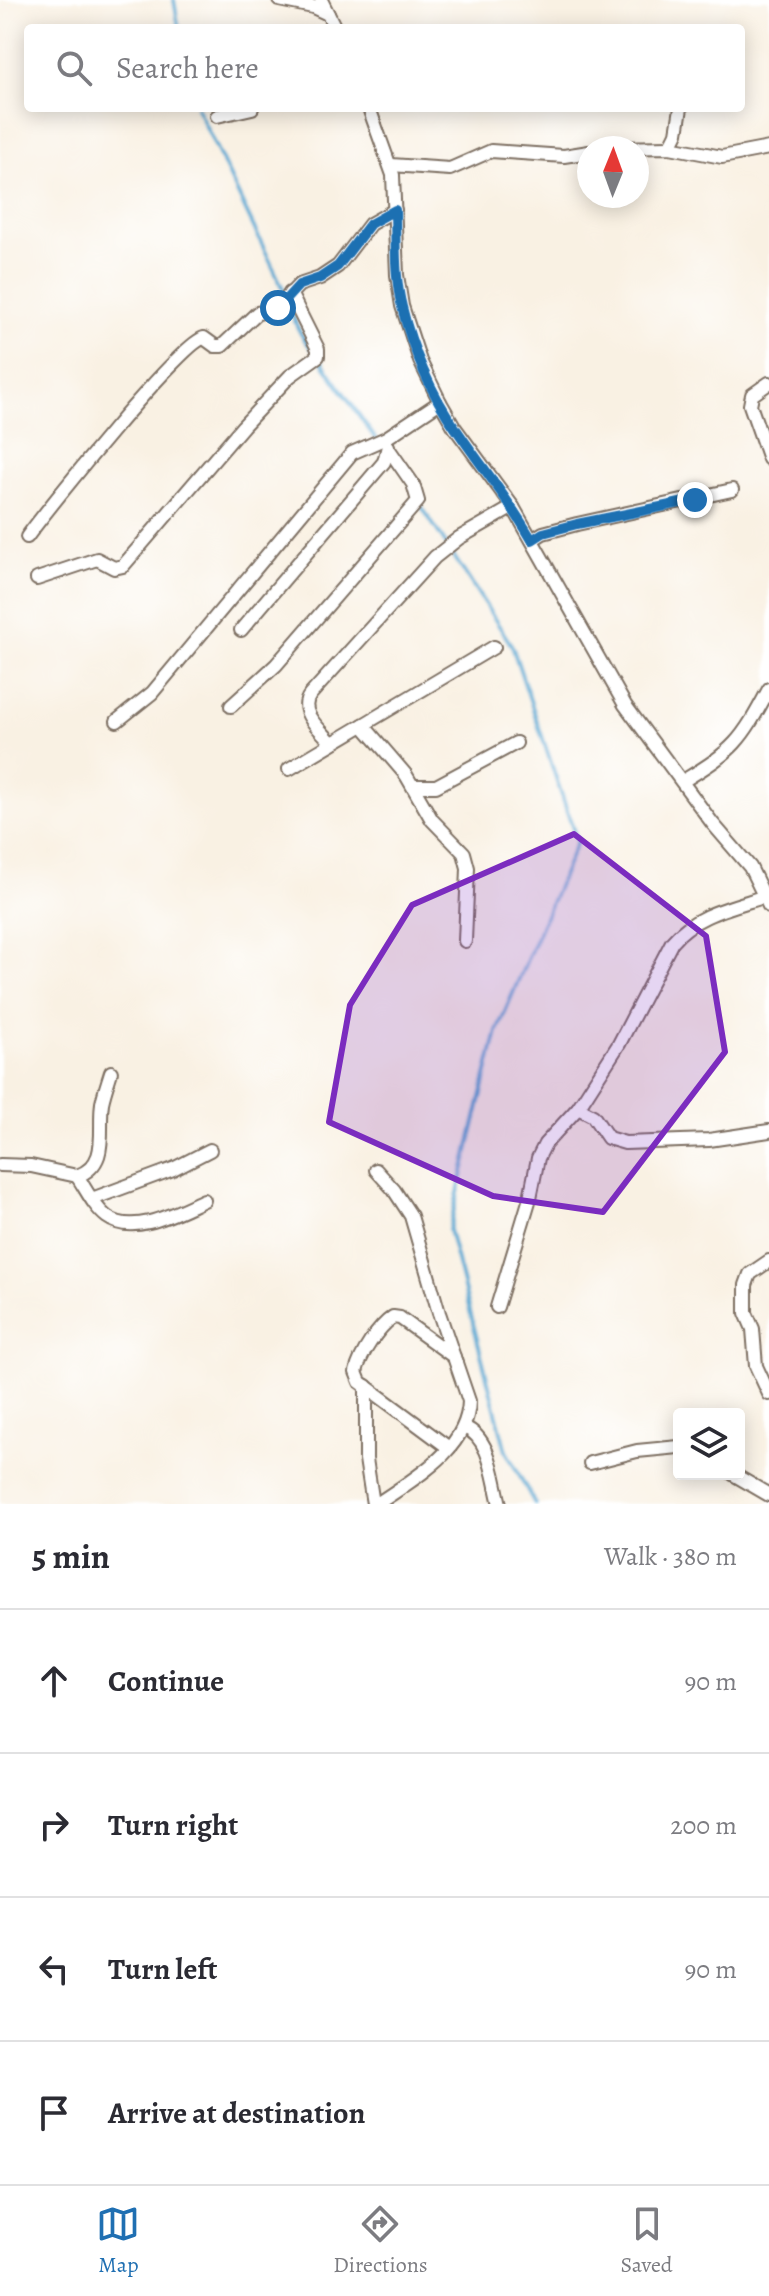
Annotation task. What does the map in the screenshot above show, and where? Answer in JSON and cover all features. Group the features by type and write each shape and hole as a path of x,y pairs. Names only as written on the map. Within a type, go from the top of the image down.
{"street":[{"path":"279,0 313,7 328,14"},
{"path":"321,0 333,24"},
{"path":"217,116 234,112"},
{"path":"371,112 391,165 397,275 402,306 420,361 440,402 455,428 513,507 625,705 750,867 767,901 706,916 680,932 656,970 634,1019 578,1108 545,1144 538,1158 530,1198 497,1307"},
{"path":"670,147 677,133 680,112"},
{"path":"649,147 670,147 722,157 769,148"},
{"path":"391,165 450,169 491,151 557,156 577,154"},
{"path":"27,537 172,362 190,345 201,338 215,346 222,346 251,317 275,310 303,282 320,278 338,266 370,224 395,210"},
{"path":"37,579 97,559 114,568 123,566 243,426 290,376 318,356 318,349 290,293"},
{"path":"769,383 752,395 750,405 769,459"},
{"path":"117,721 152,693 352,453 389,442 440,402"},
{"path":"241,630 384,462 389,442"},
{"path":"231,706 276,665 418,501 413,484 389,442"},
{"path":"532,540 543,533 577,524 732,490"},
{"path":"332,743 306,712 306,701 403,590 444,550 513,507"},
{"path":"289,769 494,647"},
{"path":"683,781 715,762 738,743 769,689"},
{"path":"363,725 413,786 432,820 461,847 466,859 465,941"},
{"path":"413,786 441,784 516,743"},
{"path":"0,1165 31,1166 77,1176 93,1167 100,1155 102,1105 111,1072"},
{"path":"578,1108 593,1116 608,1138 625,1143 709,1140 769,1131"},
{"path":"92,1199 173,1169 210,1150"},
{"path":"366,1386 366,1459 375,1504 442,1456 464,1427 469,1401 411,1216 376,1170"},
{"path":"77,1176 107,1217 128,1223 151,1221 204,1200"},
{"path":"769,1261 750,1274 745,1304 753,1329 756,1366 769,1394"},
{"path":"449,1448 366,1386 358,1378 357,1367 385,1323 393,1317 400,1318 454,1357"},
{"path":"464,1427 477,1434 484,1443 500,1504"},
{"path":"590,1463 637,1451 673,1448"},
{"path":"743,1480 769,1495"}],"highlighted area":[{"path":"574,834 706,936 725,1052 603,1212 493,1196 329,1122 350,1005 412,905"}],"waterway":[{"path":"174,0 178,24"},
{"path":"199,112 287,297 297,327 315,352"},
{"path":"320,359 377,441"},
{"path":"420,504 512,646 577,841 497,1031 449,1230 506,1451 535,1504"}],"route":[{"path":"278,308 293,289 303,282 328,274 338,266 370,224 395,210 397,275 402,306 420,361 455,428 491,475 532,540 543,533 577,524 695,500"}]}
